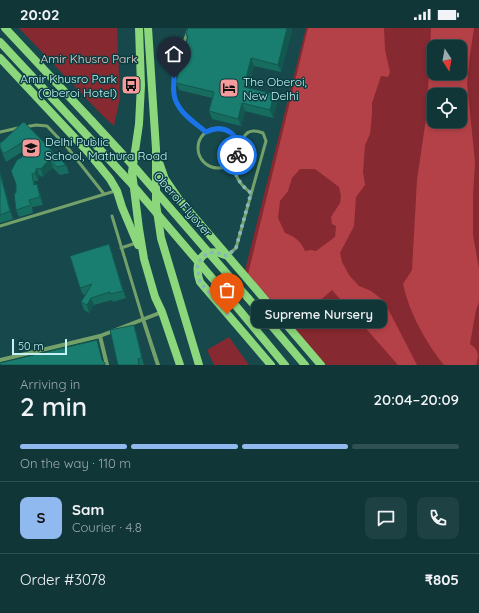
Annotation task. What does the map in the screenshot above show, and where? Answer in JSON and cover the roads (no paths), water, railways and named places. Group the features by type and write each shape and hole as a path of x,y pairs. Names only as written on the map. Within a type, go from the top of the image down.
{"main road":[{"name":"Oberoi Flyover","path":"5,28 138,171 305,365"},
{"path":"139,28 142,85 139,124 132,172 144,259 155,297 162,312 180,365"},
{"path":"148,28 156,149 156,204 161,238 199,365"},
{"path":"0,42 130,182 285,365"},
{"path":"0,58 88,152 110,179 117,191 144,259"},
{"path":"156,149 162,171 169,186 321,365"},
{"path":"227,256 212,252 205,254 197,265 200,282 271,365"}],"street":[{"path":"0,360 100,336 162,312"},
{"path":"143,319 158,365"},
{"path":"100,336 107,365"}],"lane":[{"path":"189,28 174,78 174,95 177,105 206,132"},
{"path":"0,132 36,125 47,126 67,147 104,194"},
{"path":"227,256 236,248 266,141 265,137 263,133 256,130 244,134 238,146 237,155 234,160 229,165 223,167 216,168 204,162 200,157 198,150 202,137 206,132 218,128 230,132 234,136 238,146"},
{"path":"234,160 237,178 242,186 251,193"},
{"path":"0,226 117,191"},
{"path":"112,216 143,319"},
{"path":"121,248 137,243"}],"place":[{"name":"Amir Khusro Park (Oberoi Hotel)","path":"131,85"},
{"name":"The Oberoi, New Delhi","path":"229,88"},
{"name":"Delhi Public School, Mathura Road","path":"31,148"},
{"name":"Supreme Nursery","path":"227,314"}],"park label":[{"name":"Amir Khusro Park","path":"89,58"}]}
